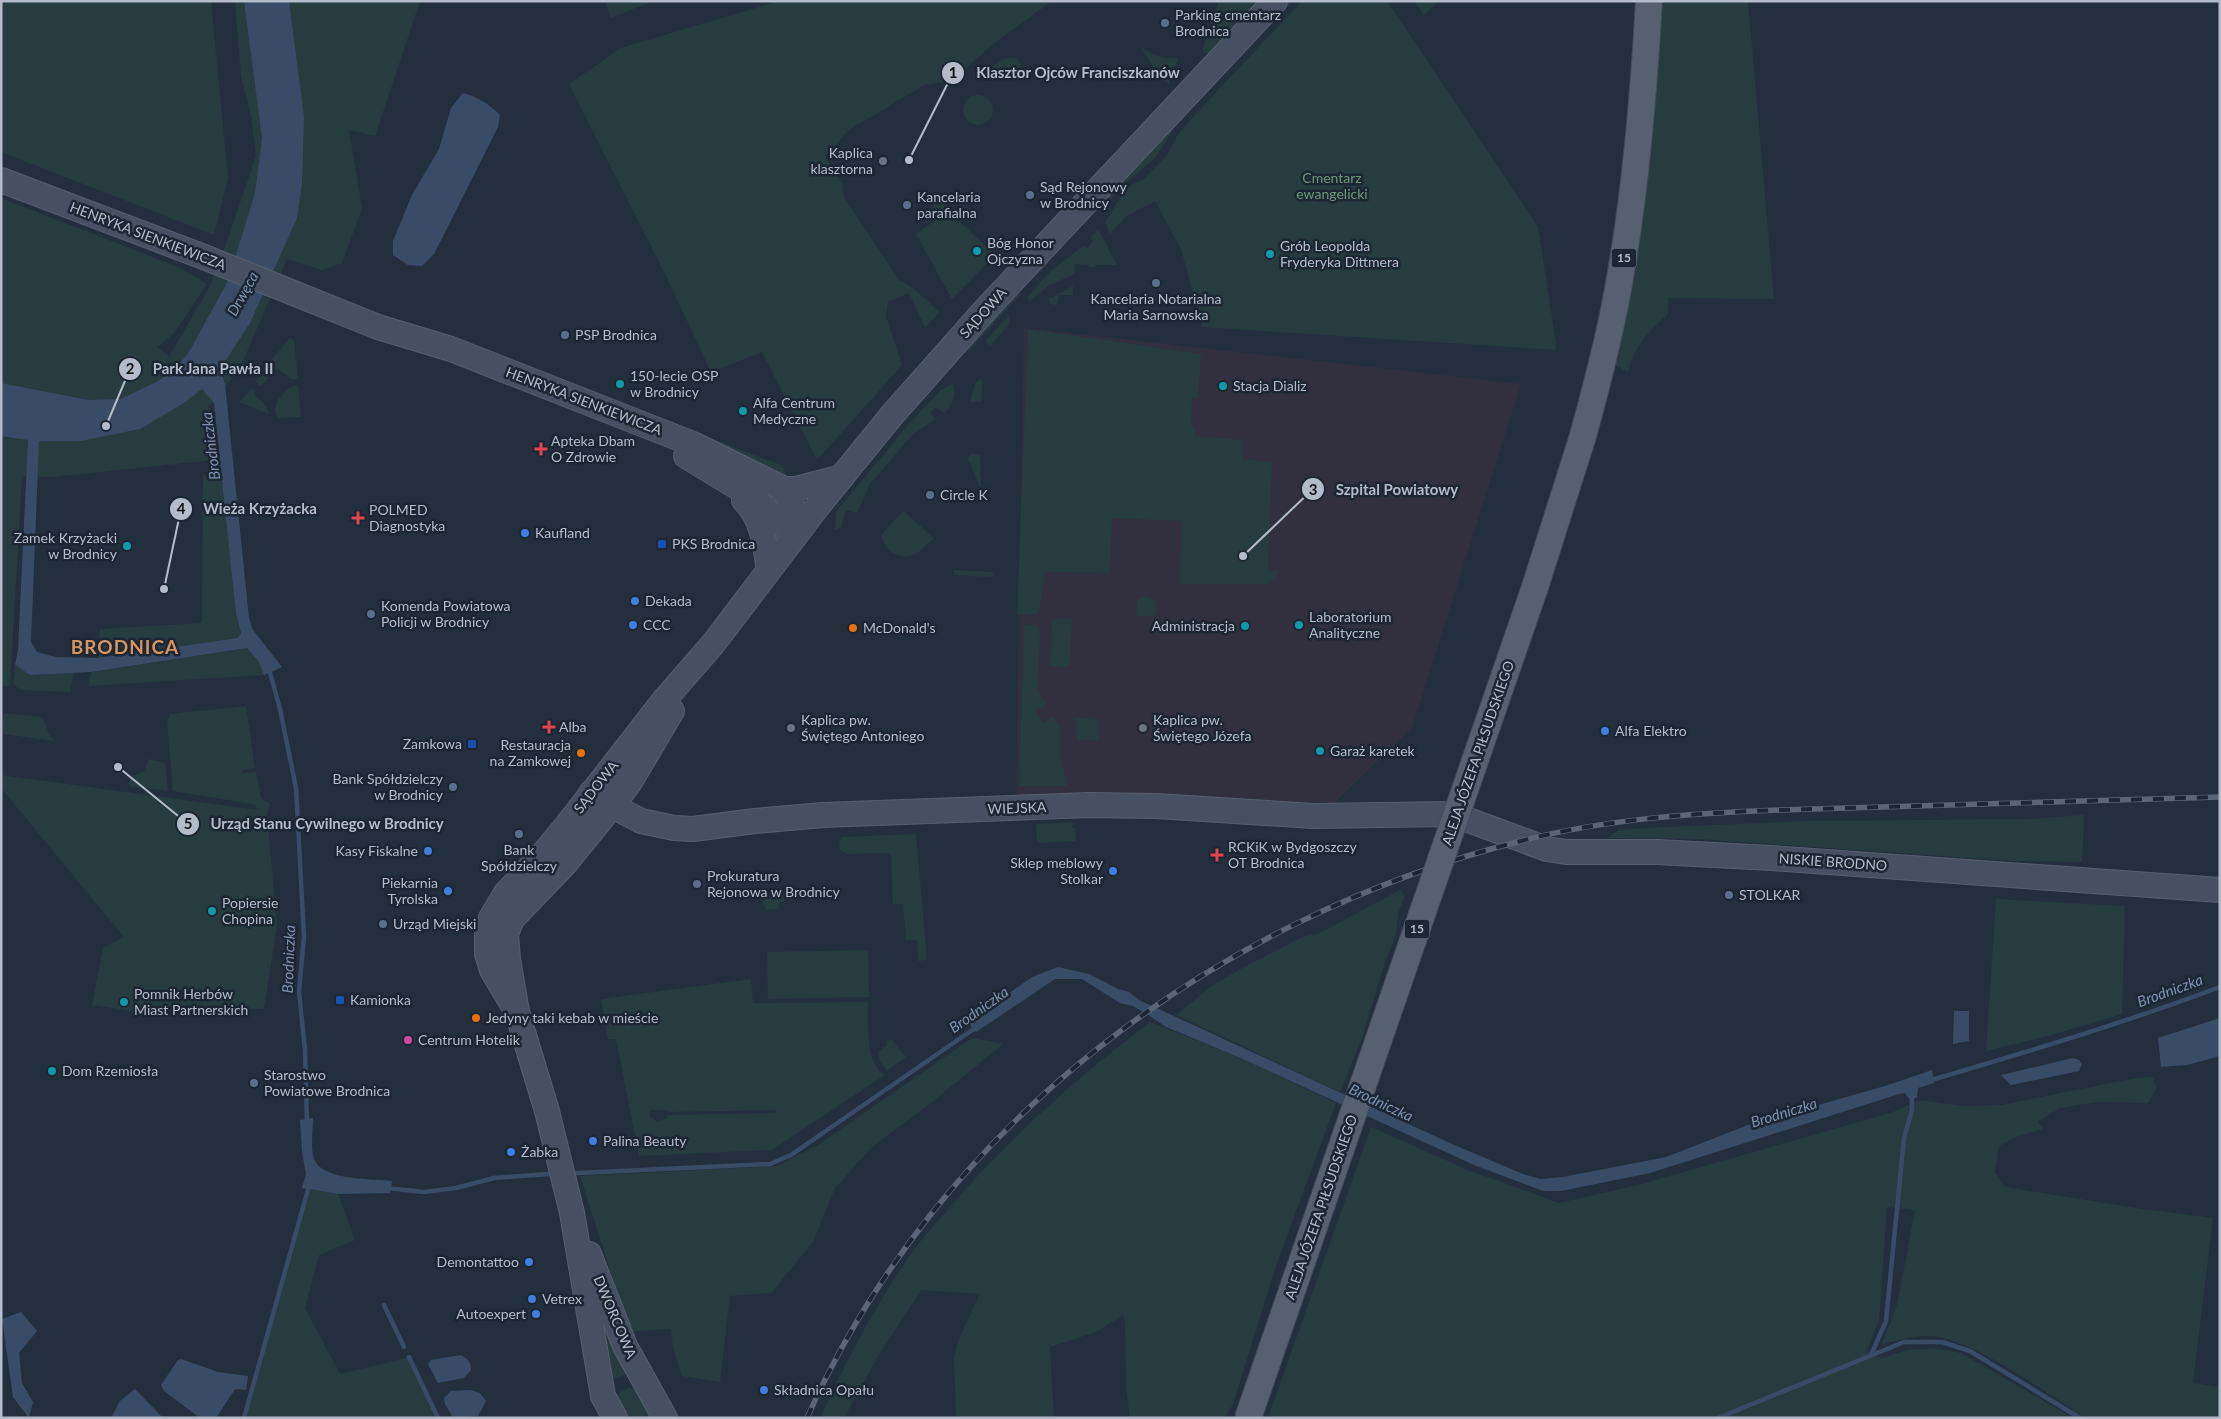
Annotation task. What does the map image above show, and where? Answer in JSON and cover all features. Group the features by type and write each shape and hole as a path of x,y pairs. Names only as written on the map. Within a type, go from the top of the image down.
{"main road":[{"name":"ALEJA JÓZEFA PIŁSUDSKIEGO","path":"1637,1 1643,73"},
{"name":"ALEJA JÓZEFA PIŁSUDSKIEGO","path":"1248,1418 1532,596 1582,439 1601,370 1622,268 1633,196 1649,1"}],"street":[{"name":"SĄDOWA","path":"713,644 630,782 564,864 512,918 506,934 496,940 491,918 506,893 542,855 665,699 713,644 842,477 975,322 1274,1"},
{"name":"HENRYKA SIENKIEWICZA","path":"1,180 204,257 378,327 431,358 562,400 651,434 692,444 784,489"},
{"name":"HENRYKA SIENKIEWICZA","path":"651,434 750,496 795,536"},
{"path":"795,536 797,528 795,512 784,489 795,489 842,477"},
{"name":"HENRYKA SIENKIEWICZA","path":"724,480 754,511 763,536 769,570"},
{"name":"WIEJSKA","path":"591,793 641,821 656,825 693,829 755,821 823,816 1089,805 1156,806 1313,816 1452,814"},
{"name":"NISKIE BRODNO","path":"1452,814 1547,849 1566,852 1657,852 1771,858 2220,890"},
{"name":"DWORCOWA","path":"496,940 547,1111 572,1212 603,1396 615,1418"},
{"name":"DWORCOWA","path":"572,1212 624,1346 665,1418"}],"shaded area":[{"path":"1024,328 1521,384 1412,728 1334,803 1016,797"}],"green space":[{"path":"1,1 211,1 228,178 214,235 1,152"},
{"path":"235,1 420,1 375,136 349,130 362,208 342,263 322,270 287,259 240,368 213,403 208,406 214,460 52,477 22,476 10,686 1,686 1,198 178,267 207,284 175,332 158,347 169,357 209,288 256,156 251,116 241,76"},
{"path":"605,1 653,1 611,18"},
{"path":"779,1 1052,1 997,41 951,81 924,85 849,130 825,156 842,184 844,197 900,281 914,289 940,312 925,328 909,293 888,302 886,316 902,365 817,460 762,352 711,372 667,278 569,84 621,48"},
{"path":"1219,1 1258,1 1211,54 1204,52 1203,48"},
{"path":"1288,1 1293,1 1175,127 1155,158 1127,182 1105,206 1116,185"},
{"name":"Cmentarz ewangelicki","path":"1302,1 1387,1 1538,227 1556,343 1555,350 1202,327 1181,249 1155,201 1125,217 1110,234 1105,222 1122,195 1133,184 1145,178 1168,154 1177,136 1192,118"},
{"path":"1414,1 1439,1 1424,15"},
{"path":"1659,1 1748,1 1774,299 1668,298 1668,314 1654,327 1638,347 1628,372 1615,365 1635,276 1652,146"},
{"path":"1139,46 1157,56 1178,58 1169,84 1164,82"},
{"path":"1006,58 1017,58 1022,68 1003,74 991,68"},
{"path":"978,95 989,99 993,110 989,121 978,125 967,121 963,110 967,99"},
{"path":"939,195 960,222 995,255 952,299 916,234 939,218 930,201"},
{"path":"1098,229 1117,265 1095,265 1095,267 1089,267 1089,265 1075,264 1074,274 1048,286 1030,301 1027,297 1051,271 1084,245 1087,248 1093,241 1090,238"},
{"path":"1073,286 1073,295 1059,295 1057,305 1050,304 1049,299"},
{"path":"1016,292 1020,295 968,352 970,343"},
{"path":"1009,315 1010,323 990,346 985,341"},
{"path":"1028,329 1201,354 1198,398 1192,397 1191,427 1195,427 1195,436 1243,440 1242,459 1272,462 1268,570 1278,571 1276,577 1267,584 1180,584 1182,521 1112,518 1110,573 1045,572 1037,614 1017,615"},
{"path":"290,338 294,340 298,379 291,379 277,368 261,386 256,382 268,364"},
{"path":"980,379 983,381 981,402 970,402 975,384"},
{"path":"953,383 954,396 947,410 944,413 936,407 930,413 936,419 913,434 869,485 857,513 846,510 841,527 835,530 836,512 907,426 940,391"},
{"path":"298,385 301,417 278,418 275,408 280,398 288,389"},
{"path":"252,388 255,390 255,395 266,406 269,414 239,402"},
{"path":"667,421 783,466 786,476 782,481"},
{"path":"970,454 980,454 981,489 968,459"},
{"path":"222,472 236,614 241,634 238,638 97,658 100,629 202,623 203,475"},
{"path":"903,511 934,538 919,552 908,556 897,555 892,552 882,539 882,534"},
{"path":"954,570 992,572 994,575 991,577 954,575"},
{"path":"1143,596 1154,599 1156,614 1152,616 1136,616 1137,600"},
{"path":"1052,619 1072,619 1070,664 1068,667 1050,666"},
{"path":"1024,625 1036,625 1040,630 1038,689 1046,705 1036,711 1043,723 1053,717 1061,730 1061,761 1068,786 1019,786"},
{"path":"247,648 258,661 264,675 88,686 91,672"},
{"path":"15,665 30,675 74,673 70,692 20,690 13,683"},
{"path":"246,706 255,768 242,770 242,773 256,772 261,798 270,804 267,813 277,925 264,1009 140,1012 92,1005 103,948 124,937 1,788 1,775 257,810 253,804 173,791 167,723 170,714"},
{"path":"4,713 43,717 48,732 54,741 3,734 1,730"},
{"path":"1073,717 1099,720 1098,741 1077,740 1076,725"},
{"path":"148,759 165,763 168,791 129,786 130,777 145,771"},
{"path":"2084,815 2082,862 2014,861 1698,839 1608,838 1619,830 1665,827 1807,821 2027,819"},
{"path":"1073,822 1072,828 1075,828 1076,841 1037,843 1036,824"},
{"path":"916,834 927,960 918,961 917,940 906,940 903,904 893,904 891,853 847,854 840,850 839,844 842,837"},
{"path":"1400,890 1405,896 1398,913 1396,935 1385,962 1363,1035 1340,1092 1176,1015 1213,985 1246,966 1304,936 1318,934"},
{"path":"784,897 784,901 779,903 778,909 766,910 763,903 765,899"},
{"path":"1996,899 2125,906 2122,1014 2055,1034 1986,1051"},
{"path":"868,950 869,997 768,999 767,952"},
{"path":"751,979 753,1003 868,1002 868,1032 871,1052 874,1062 885,1075 772,1150 639,1156 616,1039 608,1039 601,999","holes":["650,1110 668,1110 668,1112 776,1110 777,1113 668,1115 667,1119 657,1121 649,1116"]},
{"path":"1150,1022 1236,1056 1336,1103 1276,1266 1233,1404 1225,1418 1130,1418 1126,1389 1125,1321 1123,1315 1096,1332 1050,1347 1054,1418 956,1418 954,1358 958,1341 980,1294 921,1290 877,1358 844,1418 820,1418 875,1310 923,1238 1021,1132 1071,1086"},
{"path":"972,1038 1003,1044 931,1103 873,1146 835,1188 813,1242 771,1293 730,1296 720,1382 682,1376 673,1348 671,1329 633,1331 620,1301 580,1176 777,1166 818,1145"},
{"path":"891,1039 906,1057 887,1071 879,1060 878,1052 887,1045 886,1041"},
{"path":"2153,1077 2156,1089 2148,1103 2097,1102 2060,1108 2038,1122 2043,1129 2016,1137 1999,1146 1995,1172 2005,1187 2129,1207 2213,1218 2193,1383 2220,1387 2220,1418 1268,1418 1371,1127 1468,1170 1559,1203 1642,1184 1893,1112 1921,1100 1962,1106 2001,1105 2136,1078","holes":["1887,1207 1915,1210 1897,1305 1882,1344 1924,1336 1960,1343 2001,1364 2073,1409 2070,1416 1961,1353 1935,1348 1908,1350 1881,1358 1866,1352 1879,1321"]},
{"path":"310,1190 338,1193 355,1240 319,1255 305,1308 340,1374 410,1357 436,1418 246,1418"},
{"path":"601,1316 628,1374 610,1380"},
{"path":"629,1388 639,1391 657,1418 626,1418 616,1401 620,1392"}],"water":[{"name":"Drwęca","path":"244,1 289,1 304,117 302,184 297,218 250,323 220,369 225,384 249,618 253,630 282,667 264,675 258,661 247,648 91,672 30,675 15,665 18,650 28,440 1,436 1,383 88,400 121,399 158,381 177,367 189,352 228,281 255,193 262,138","holes":["202,389 214,403 236,614 241,633 238,638 97,658 56,657 37,652 31,642 39,441 81,441 140,429 184,403"]},
{"path":"463,93 492,107 500,115 498,127 434,254 422,266 408,265 393,255 393,241 412,195 439,149 451,108"},
{"path":"1058,967 1089,974 1118,989 1129,992 1139,1000 1452,1144 1523,1174 1540,1179 1563,1177 1666,1157 1748,1125 1885,1086 1932,1070 1934,1083 1918,1088 1917,1097 1910,1100 1905,1093 1899,1094 1650,1173 1561,1191 1543,1191 1474,1165 1236,1056 1166,1027 1133,1006 1120,1003 1082,979 1055,979 976,1032 968,1023 1032,977"},
{"path":"1954,1011 1969,1011 1969,1041 1953,1044"},
{"path":"2220,1018 2220,1056 2187,1065 2161,1067 2158,1038"},
{"path":"2073,1058 2079,1060 2082,1064 2079,1071 2011,1085 2001,1075"},
{"path":"313,1118 313,1157 320,1167 338,1175 392,1181 390,1193 340,1194 302,1188 306,1174 302,1152 300,1120"},
{"path":"21,1312 37,1331 19,1353 22,1383 33,1402 29,1418 13,1397 2,1319"},
{"path":"461,1355 469,1361 471,1370 464,1378 438,1383 428,1364 431,1360"},
{"path":"181,1359 218,1372 248,1376 246,1390 235,1389 216,1418 200,1418 164,1391 161,1385 178,1360"},
{"path":"135,1389 163,1418 111,1418 120,1401"},
{"path":"471,1390 480,1393 486,1401 478,1416 453,1418 445,1404 444,1398 451,1391"}],"waterway":[{"name":"Brodniczka","path":"269,669 280,709 296,788 304,936 299,992 305,1050 307,1125"},
{"name":"Brodniczka","path":"1928,1081 2112,1025 2220,987"},
{"name":"Brodniczka","path":"577,1173 770,1164 791,1155 978,1026"},
{"path":"1871,1355 1886,1321 1904,1138 1912,1110 1912,1094"},
{"name":"Brodniczka","path":"386,1188 424,1192 456,1188 494,1178 548,1174"},
{"path":"244,1418 309,1186"},
{"path":"384,1305 404,1347"},
{"path":"1718,1418 1904,1342 1942,1342 1970,1351 2080,1418"},
{"path":"409,1357 438,1418"}],"railway":[{"path":"807,1418 862,1312 930,1215 1009,1127 1097,1049 1194,981 1298,923 1407,876 1521,841 1553,833 1617,822 1682,815 1748,811 2220,797"}],"place":[{"name":"Parking cmentarz Brodnica","path":"1165,23"},
{"name":"Klasztor Ojców Franciszkanów","path":"909,160"},
{"name":"Kaplica klasztorna","path":"883,161"},
{"name":"Sąd Rejonowy w Brodnicy","path":"1030,195"},
{"name":"Kancelaria parafialna","path":"907,205"},
{"name":"Bóg Honor Ojczyzna","path":"977,251"},
{"name":"Grób Leopolda Fryderyka Dittmera","path":"1270,254"},
{"name":"Kancelaria Notarialna Maria Sarnowska","path":"1156,283"},
{"name":"PSP Brodnica","path":"565,335"},
{"name":"150-lecie OSP w Brodnicy","path":"620,384"},
{"name":"Stacja Dializ","path":"1223,386"},
{"name":"Alfa Centrum Medyczne","path":"743,411"},
{"name":"Park Jana Pawła II","path":"106,426"},
{"name":"Apteka Dbam O Zdrowie","path":"541,449"},
{"name":"Circle K","path":"930,495"},
{"name":"POLMED Diagnostyka","path":"358,518"},
{"name":"Kaufland","path":"525,533"},
{"name":"PKS Brodnica","path":"662,544"},
{"name":"Zamek Krzyżacki w Brodnicy","path":"127,546"},
{"name":"Szpital Powiatowy","path":"1243,556"},
{"name":"Wieża Krzyżacka","path":"164,589"},
{"name":"Dekada","path":"635,601"},
{"name":"Komenda Powiatowa Policji w Brodnicy","path":"371,614"},
{"name":"CCC","path":"633,625"},
{"name":"Laboratorium Analityczne","path":"1299,625"},
{"name":"Administracja","path":"1245,626"},
{"name":"McDonald's","path":"853,628"},
{"name":"Alba","path":"549,727"},
{"name":"Kaplica pw. Świętego Antoniego","path":"791,728"},
{"name":"Kaplica pw. Świętego Józefa","path":"1143,728"},
{"name":"Alfa Elektro","path":"1605,731"},
{"name":"Zamkowa","path":"472,744"},
{"name":"Garaż karetek","path":"1320,751"},
{"name":"Restauracja na Zamkowej","path":"581,753"},
{"name":"Urząd Stanu Cywilnego w Brodnicy","path":"118,767"},
{"name":"Bank Spółdzielczy w Brodnicy","path":"453,787"},
{"name":"Bank Spółdzielczy","path":"519,834"},
{"name":"Kasy Fiskalne","path":"428,851"},
{"name":"RCKiK w Bydgoszczy OT Brodnica","path":"1217,855"},
{"name":"Sklep meblowy Stolkar","path":"1113,871"},
{"name":"Prokuratura Rejonowa w Brodnicy","path":"697,884"},
{"name":"Piekarnia Tyrolska","path":"448,891"},
{"name":"STOLKAR","path":"1729,895"},
{"name":"Popiersie Chopina","path":"212,911"},
{"name":"Urząd Miejski","path":"383,924"},
{"name":"Kamionka","path":"340,1000"},
{"name":"Pomnik Herbów Miast Partnerskich","path":"124,1002"},
{"name":"Jedyny taki kebab w mieście","path":"476,1018"},
{"name":"Centrum Hotelik","path":"408,1040"},
{"name":"Dom Rzemiosła","path":"52,1071"},
{"name":"Starostwo Powiatowe Brodnica","path":"254,1083"},
{"name":"Palina Beauty","path":"593,1141"},
{"name":"Żabka","path":"511,1152"},
{"name":"Demontattoo","path":"529,1262"},
{"name":"Vetrex","path":"532,1299"},
{"name":"Autoexpert","path":"536,1314"},
{"name":"Składnica Opału","path":"764,1390"}],"district":[{"name":"BRODNICA","path":"125,647"}]}
